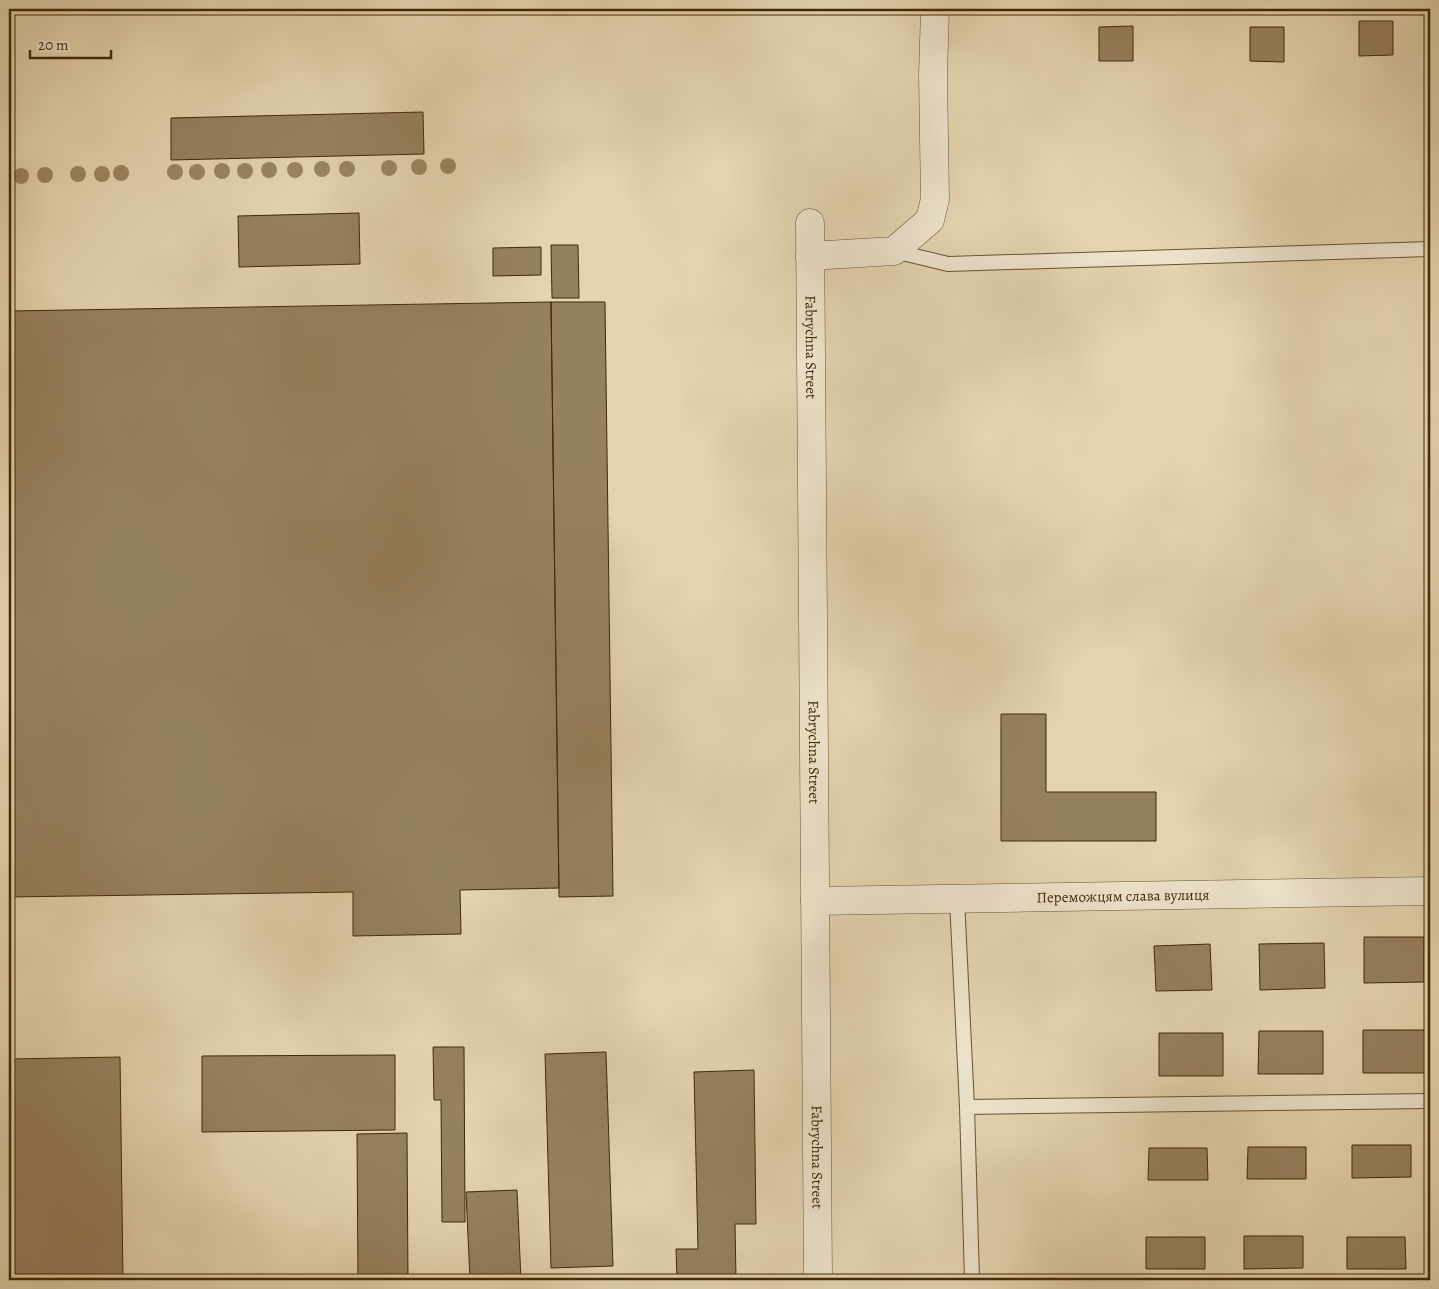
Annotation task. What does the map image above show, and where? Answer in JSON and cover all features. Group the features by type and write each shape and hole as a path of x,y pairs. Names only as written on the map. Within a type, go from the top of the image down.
{"street":[{"path":"810,256 894,251 930,220 935,199 933,76 935,9"},
{"name":"Fabrychna Street","path":"810,223 818,1280"},
{"name":"Переможцям слава вулиця","path":"815,901 1430,891"}],"lane":[{"path":"894,251 948,264 1430,249"},
{"path":"957,899 967,1107 972,1280"},
{"path":"967,1107 1430,1101"}],"building":[{"path":"1359,21 1393,21 1393,55 1359,56"},
{"path":"1133,26 1133,61 1099,61 1099,27"},
{"path":"1250,27 1284,27 1284,62 1250,61"},
{"path":"423,112 424,154 171,160 171,118"},
{"path":"359,213 360,264 239,267 238,216"},
{"path":"551,245 578,245 579,298 552,298"},
{"path":"541,247 541,275 493,276 493,248"},
{"path":"551,302 559,888 460,890 461,934 353,936 353,892 9,897 9,311"},
{"path":"551,302 605,302 613,896 559,897"},
{"path":"1001,714 1046,714 1046,792 1156,792 1156,841 1001,841"},
{"path":"1364,937 1424,937 1424,982 1364,983"},
{"path":"1324,943 1325,988 1260,990 1259,944"},
{"path":"1210,944 1212,990 1156,991 1154,946"},
{"path":"1363,1030 1427,1030 1427,1073 1363,1073"},
{"path":"1259,1031 1323,1031 1323,1074 1258,1074"},
{"path":"1159,1033 1223,1033 1223,1076 1159,1076"},
{"path":"433,1047 464,1047 465,1222 442,1222 441,1100 434,1100"},
{"path":"606,1052 613,1266 551,1268 545,1054"},
{"path":"395,1055 395,1130 202,1132 202,1056"},
{"path":"120,1057 123,1280 9,1280 9,1059"},
{"path":"754,1070 756,1224 735,1224 736,1280 677,1280 676,1249 698,1249 694,1072"},
{"path":"407,1133 408,1280 358,1280 357,1134"},
{"path":"1352,1145 1411,1145 1411,1177 1352,1178"},
{"path":"1248,1147 1306,1147 1306,1179 1247,1179"},
{"path":"1149,1148 1207,1148 1208,1180 1148,1180"},
{"path":"517,1190 521,1280 470,1280 466,1192"},
{"path":"1244,1236 1303,1236 1303,1268 1244,1269"},
{"path":"1146,1237 1205,1237 1205,1269 1146,1269"},
{"path":"1347,1237 1405,1237 1406,1269 1347,1269"}]}
